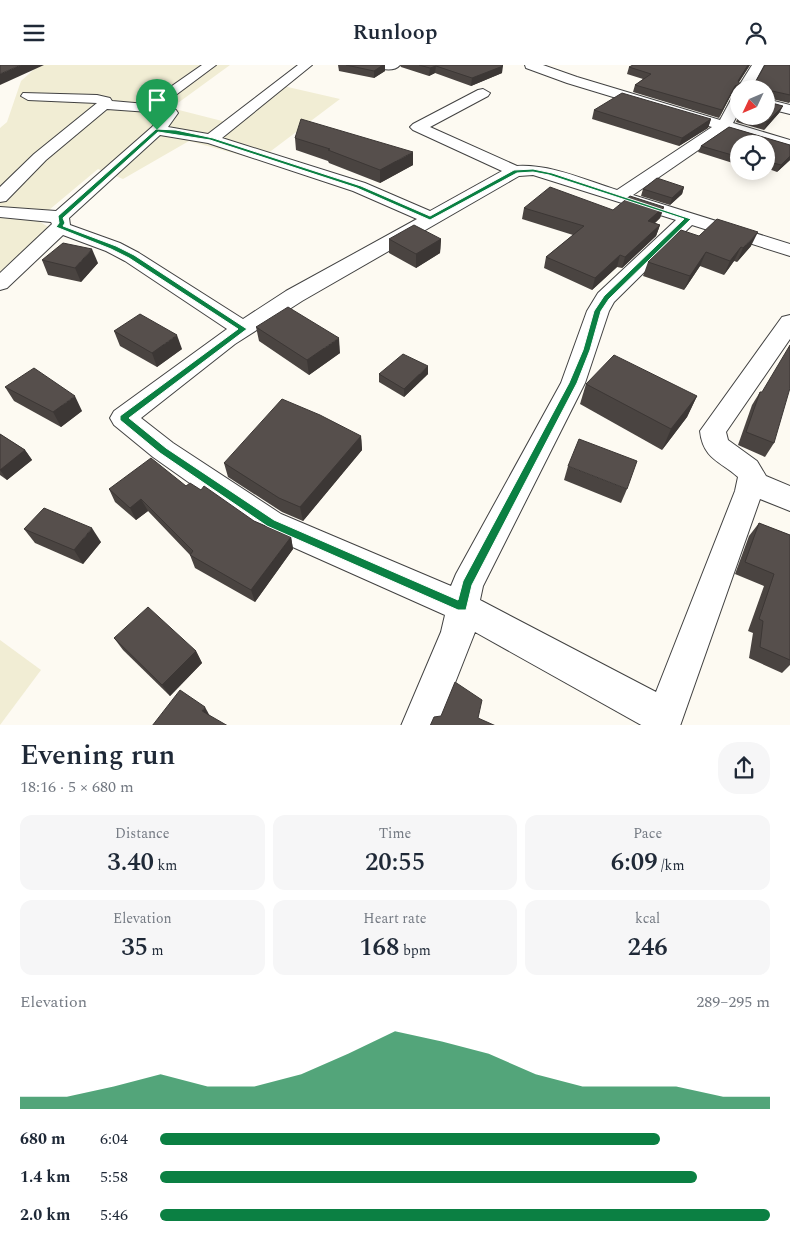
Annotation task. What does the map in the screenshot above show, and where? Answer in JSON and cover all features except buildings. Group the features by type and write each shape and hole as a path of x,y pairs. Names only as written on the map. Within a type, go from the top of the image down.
{"street":[{"path":"149,108 210,65"},
{"path":"211,139 306,65"},
{"path":"383,65 394,65"},
{"path":"531,65 572,80 790,145"},
{"path":"749,80 758,65"},
{"path":"483,93 418,127 516,171 550,174 790,250"},
{"path":"28,96 97,99 105,101 104,105"},
{"path":"0,197 40,157 104,105 149,108 172,114 60,222 0,284"},
{"path":"775,106 790,110"},
{"path":"618,196 725,125 730,115"},
{"path":"157,130 211,139 359,187 430,218"},
{"path":"516,171 294,295 243,329 123,418 163,450 270,523 462,607 663,721 750,491 752,475 747,467 717,449 713,440 713,431 790,322"},
{"path":"0,212 60,222 114,247 243,329"},
{"path":"419,725 458,631 467,584 573,383 598,311 606,298 688,219"},
{"path":"751,482 790,499"}],"shaded area":[{"path":"39,65 230,65 171,108 230,123 279,85 340,99 259,160 189,141 123,179 98,169 37,220 58,233 0,283 0,128 7,122 21,81"},
{"path":"0,640 41,670 0,725"}],"route":[{"path":"157,130 211,139 359,187 430,218 516,171 533,171 550,174 688,219 606,298 598,311 573,383 467,584 462,607 270,523 163,450 123,418 243,329 153,269 114,247 59,227 62,223 60,217 157,130"}]}
